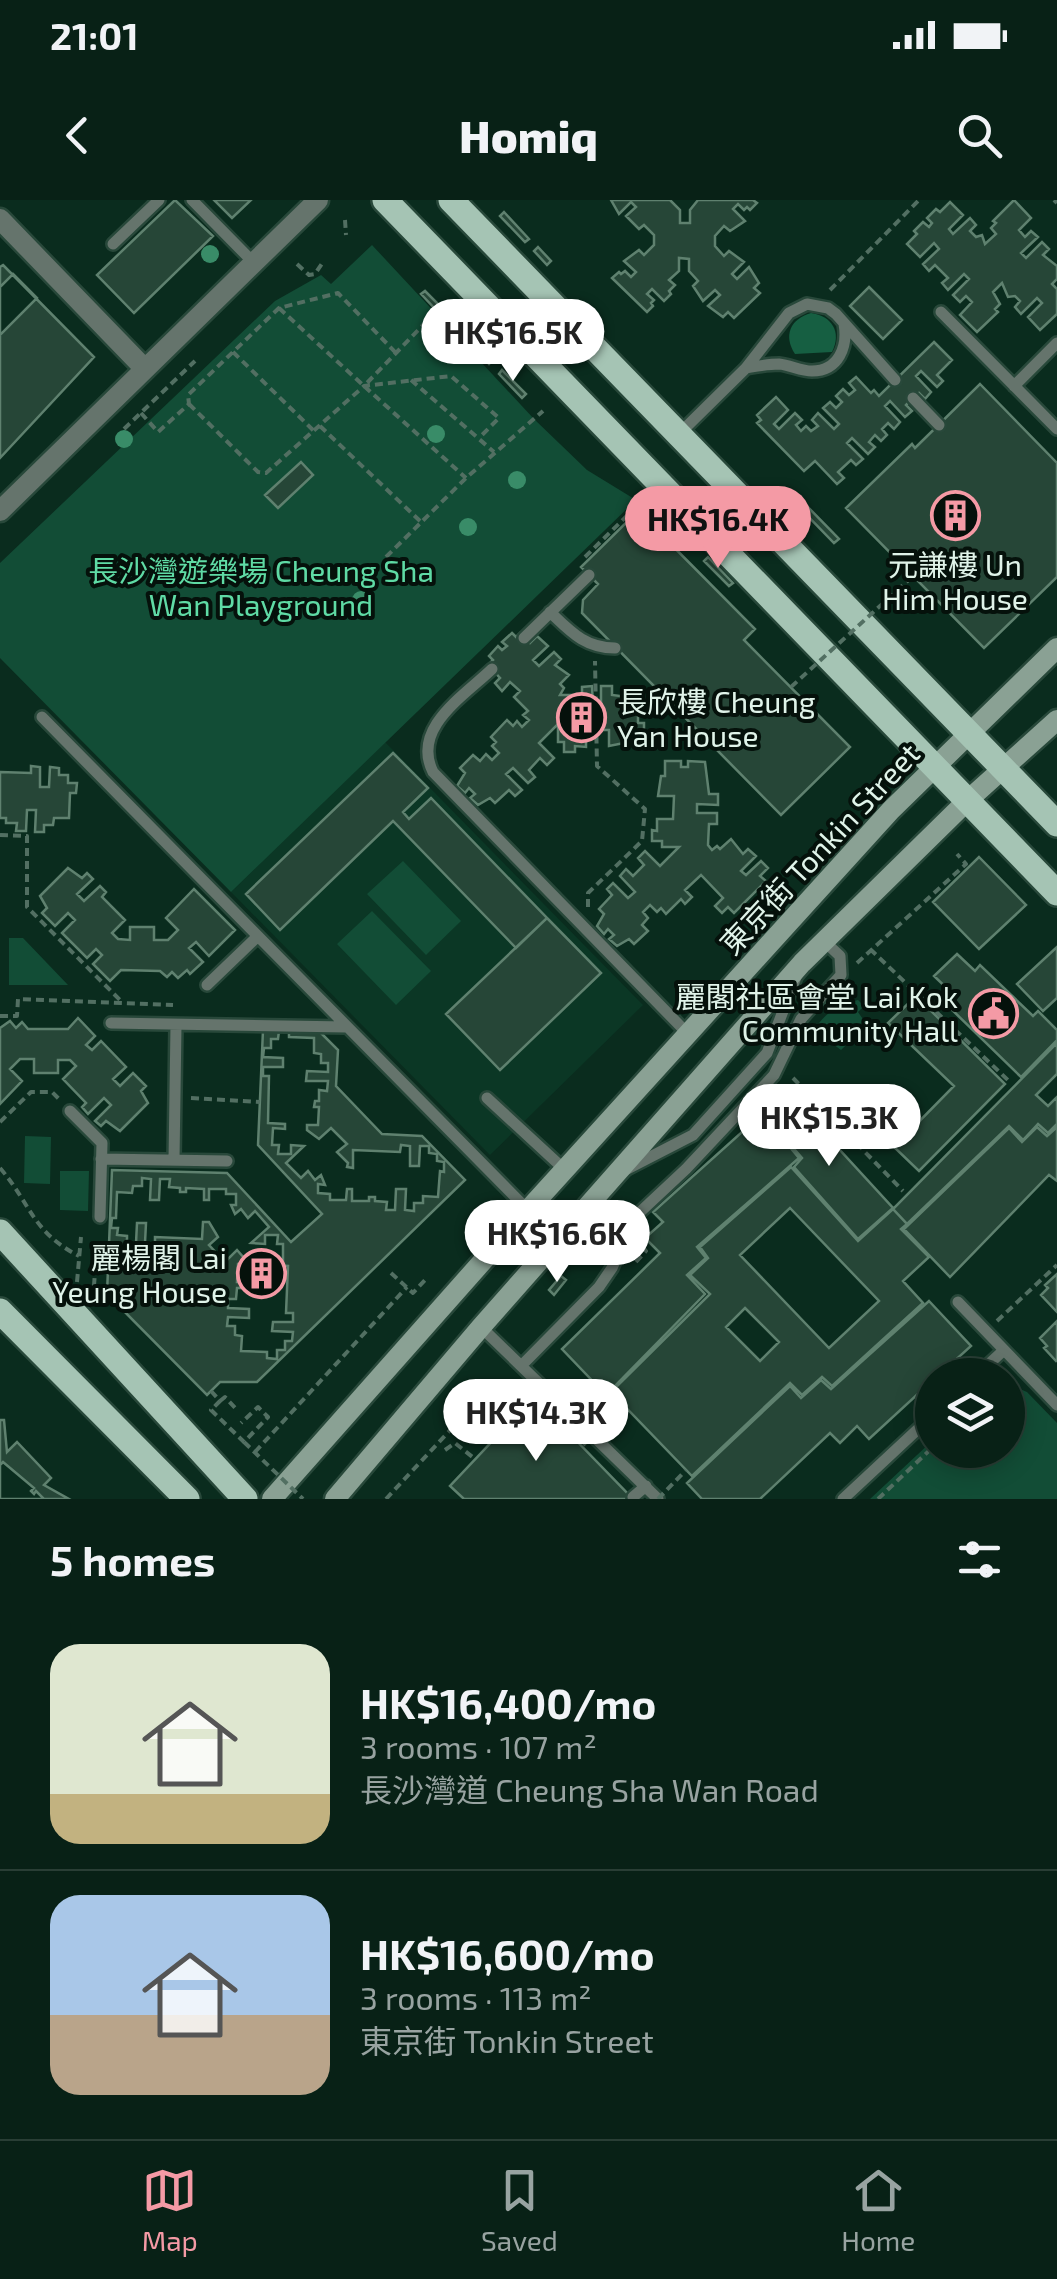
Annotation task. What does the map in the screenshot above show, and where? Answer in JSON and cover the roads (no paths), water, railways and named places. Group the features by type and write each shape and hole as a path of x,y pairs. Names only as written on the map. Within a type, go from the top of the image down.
{"main road":[{"path":"386,200 1057,893"},
{"path":"451,200 1057,824"},
{"name":"東京街 Tonkin Street","path":"272,1499 528,1210 934,767 1057,648"},
{"path":"334,1499 481,1326 802,963 1057,720"},
{"path":"0,1232 246,1499"},
{"path":"0,1311 187,1499"}],"street":[{"path":"0,511 318,200"},
{"path":"0,219 146,369"}],"lane":[{"path":"113,244 159,200"},
{"path":"192,200 254,263"},
{"path":"679,434 746,368 798,307 828,308 895,380"},
{"path":"941,312 1057,430"},
{"path":"746,368 776,364 812,371 825,368 844,350 844,324"},
{"path":"1014,386 1057,343"},
{"path":"913,398 938,425"},
{"path":"524,638 588,575"},
{"path":"550,612 576,638 595,646 615,648"},
{"path":"492,669 434,726 426,753 433,772 688,1034"},
{"path":"42,716 528,1210"},
{"path":"207,985 258,936"},
{"path":"522,1365 599,1287 639,1213 686,1170 774,1075 802,1019 841,975 840,956 824,941"},
{"path":"612,1177 693,1135 767,1053 802,963"},
{"path":"112,1023 347,1027"},
{"path":"174,1160 176,1024"},
{"path":"486,1098 565,1170"},
{"path":"70,1110 102,1143 100,1217"},
{"path":"102,1159 227,1162"},
{"path":"958,1302 1057,1405"},
{"path":"481,1326 658,1499"},
{"path":"995,1358 1004,1350"},
{"path":"843,1499 915,1432"},
{"path":"633,1497 646,1486"}],"place":[{"name":"元謙樓 Un Him House","path":"955,515"},
{"name":"長欣樓 Cheung Yan House","path":"582,718"},
{"name":"麗閣社區會堂 Lai Kok Community Hall","path":"993,1013"},
{"name":"麗楊閣 Lai Yeung House","path":"262,1274"}],"park label":[{"name":"長沙灣遊樂場 Cheung Sha Wan Playground","path":"261,587"}]}
